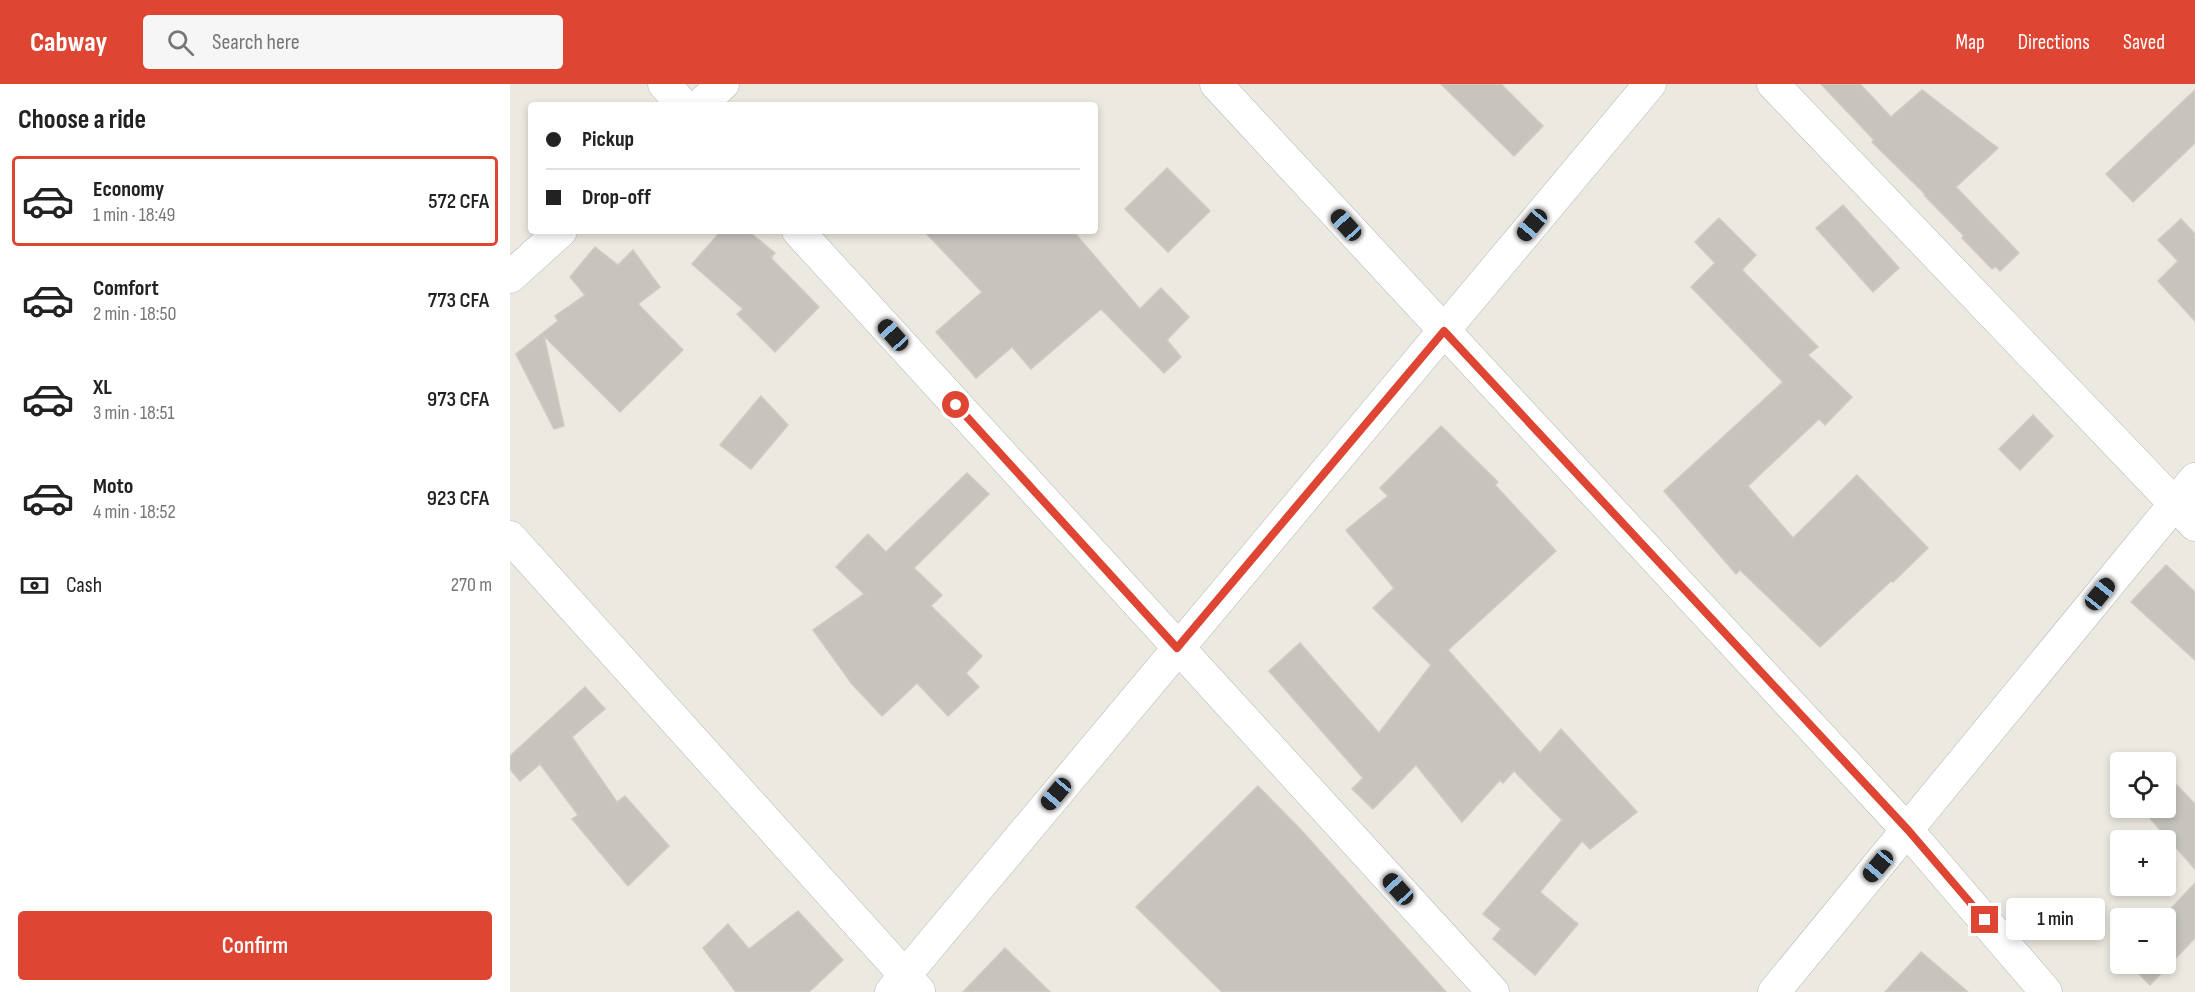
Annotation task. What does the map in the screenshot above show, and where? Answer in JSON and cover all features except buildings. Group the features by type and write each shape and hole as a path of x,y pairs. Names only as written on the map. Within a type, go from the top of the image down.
{"street":[{"path":"664,84 680,102"},
{"path":"703,102 723,84"},
{"path":"1216,84 1908,830 2046,992"},
{"path":"510,537 905,987 1177,648 1650,84"},
{"path":"1773,84 2185,514"},
{"path":"510,277 558,234"},
{"path":"801,234 1493,992"},
{"path":"1774,992 1908,830 2185,514 2195,478"}],"route":[{"path":"956,405 1177,648 1444,331 1908,830 1985,920"}]}
